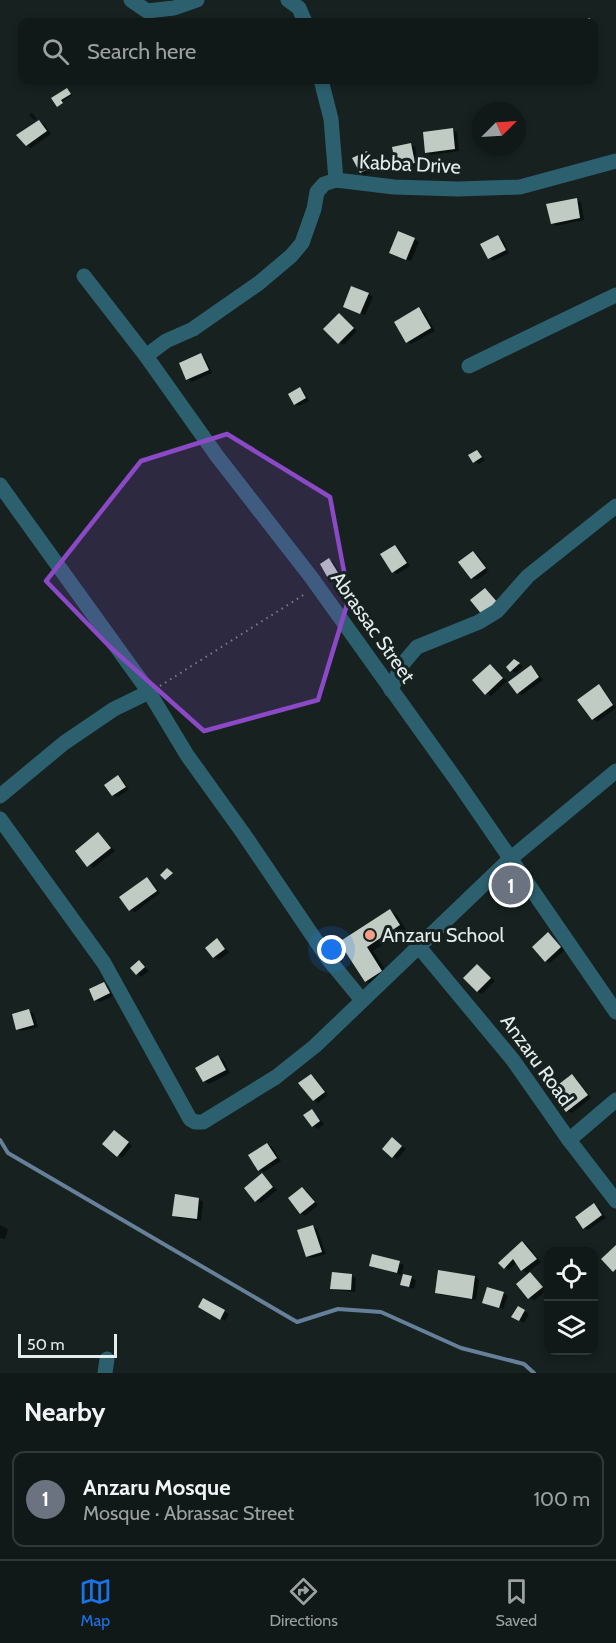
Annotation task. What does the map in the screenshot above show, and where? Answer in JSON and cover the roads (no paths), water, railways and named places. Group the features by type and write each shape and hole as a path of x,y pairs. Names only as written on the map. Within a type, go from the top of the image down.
{"street":[{"path":"131,0 147,11 174,8 197,0"},
{"path":"288,0 299,8 303,18"},
{"name":"Kabba Drive","path":"322,84 330,118 336,180 394,187 458,189 520,187 616,161"},
{"path":"146,356 166,341 193,329 259,283 291,256 302,243 314,209 317,192 324,184 336,180"},
{"name":"Abrassac Street","path":"84,276 146,356 217,456 317,586 616,1012"},
{"path":"469,366 616,295"},
{"path":"0,485 149,692 187,755 329,960 361,999"},
{"path":"392,690 401,666 417,647 479,622 497,611 528,576 616,506"},
{"path":"0,796 64,743 114,709 149,692"},
{"path":"0,819 104,963 190,1119 203,1122 276,1077 315,1046 361,999 419,947 510,859 616,771"},
{"name":"Anzaru Road","path":"419,947 513,1060 569,1140 616,1201"},
{"path":"569,1140 616,1100"}],"waterway":[{"path":"0,1140 8,1153 297,1322 338,1309 381,1312 461,1348 524,1364 534,1373"}],"place":[{"name":"Anzaru Mosque","path":"511,885"},
{"name":"Anzaru School","path":"370,935"}]}
